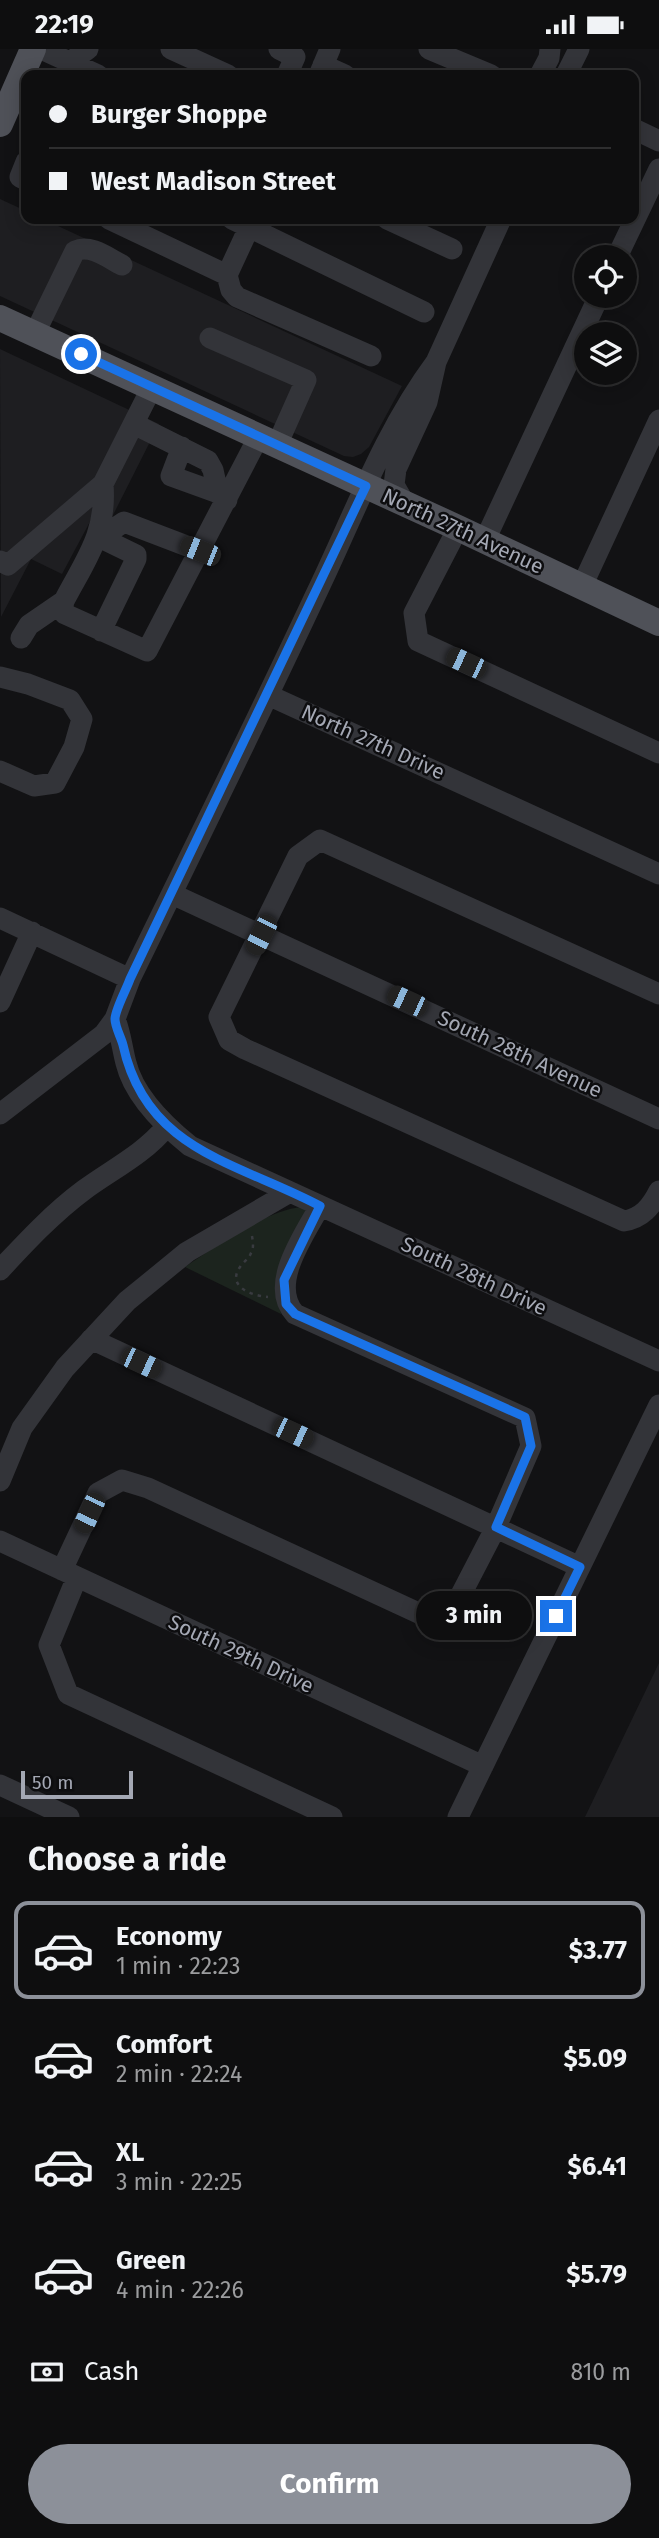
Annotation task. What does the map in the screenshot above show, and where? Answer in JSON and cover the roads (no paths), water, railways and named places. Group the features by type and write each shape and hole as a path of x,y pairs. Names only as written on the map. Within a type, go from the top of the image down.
{"main road":[{"path":"24,70 33,49"},
{"path":"1,120 21,76"},
{"name":"North 27th Avenue","path":"0,318 485,540 659,623"}],"street":[{"path":"41,49 67,68 88,49"},
{"path":"171,49 217,70"},
{"path":"279,49 295,57 288,70"},
{"path":"429,49 479,70"},
{"path":"543,70 550,49"},
{"path":"568,70 579,49"},
{"path":"639,131 659,141"},
{"path":"639,211 659,169"},
{"path":"120,224 227,275"},
{"path":"243,224 227,275 231,290 237,297 371,356"},
{"path":"248,224 424,312"},
{"path":"398,224 452,249"},
{"path":"405,503 397,493 393,478 427,402 436,362 499,224"},
{"path":"623,245 633,224"},
{"path":"34,334 75,251 90,249 122,265"},
{"path":"485,540 593,308"},
{"path":"103,484 104,514 99,533 64,601 62,611 148,651 200,551 223,497 268,440 306,380 210,338"},
{"path":"0,1114 86,1049 104,1034 115,1019 130,979 377,462 412,394 436,362"},
{"path":"0,561 8,565 103,484 152,387"},
{"path":"582,586 659,419"},
{"path":"134,424 208,461 223,497"},
{"path":"182,447 171,477 223,497"},
{"path":"99,533 124,522 200,551"},
{"path":"458,528 414,613 418,641 659,753"},
{"path":"99,533 136,555 101,631"},
{"path":"21,638 29,625 64,601"},
{"path":"0,677 28,684 70,701 82,719 74,747 55,783 34,786 0,771"},
{"name":"North 27th Drive","path":"268,695 659,874"},
{"path":"659,994 320,840 298,856 219,1017 229,1040 624,1221 637,1219 652,1204 659,1191"},
{"name":"South 28th Avenue","path":"172,894 659,1119"},
{"path":"0,918 130,979"},
{"path":"0,1002 32,932"},
{"name":"South 28th Drive","path":"115,1019 134,1084 166,1127 190,1146 659,1361"},
{"path":"0,1270 34,1234 81,1192 154,1142 166,1127"},
{"path":"0,1481 22,1428 65,1368 127,1301 184,1255 290,1192"},
{"path":"320,1206 284,1280 286,1304 295,1314 525,1417 531,1446 496,1527 454,1608 427,1617 160,1494 122,1480 98,1493 49,1645 68,1694 332,1817"},
{"path":"91,1339 580,1567"},
{"path":"458,1817 659,1405"},
{"name":"South 29th Drive","path":"0,1541 483,1766"},
{"path":"0,1785 69,1817"}]}
